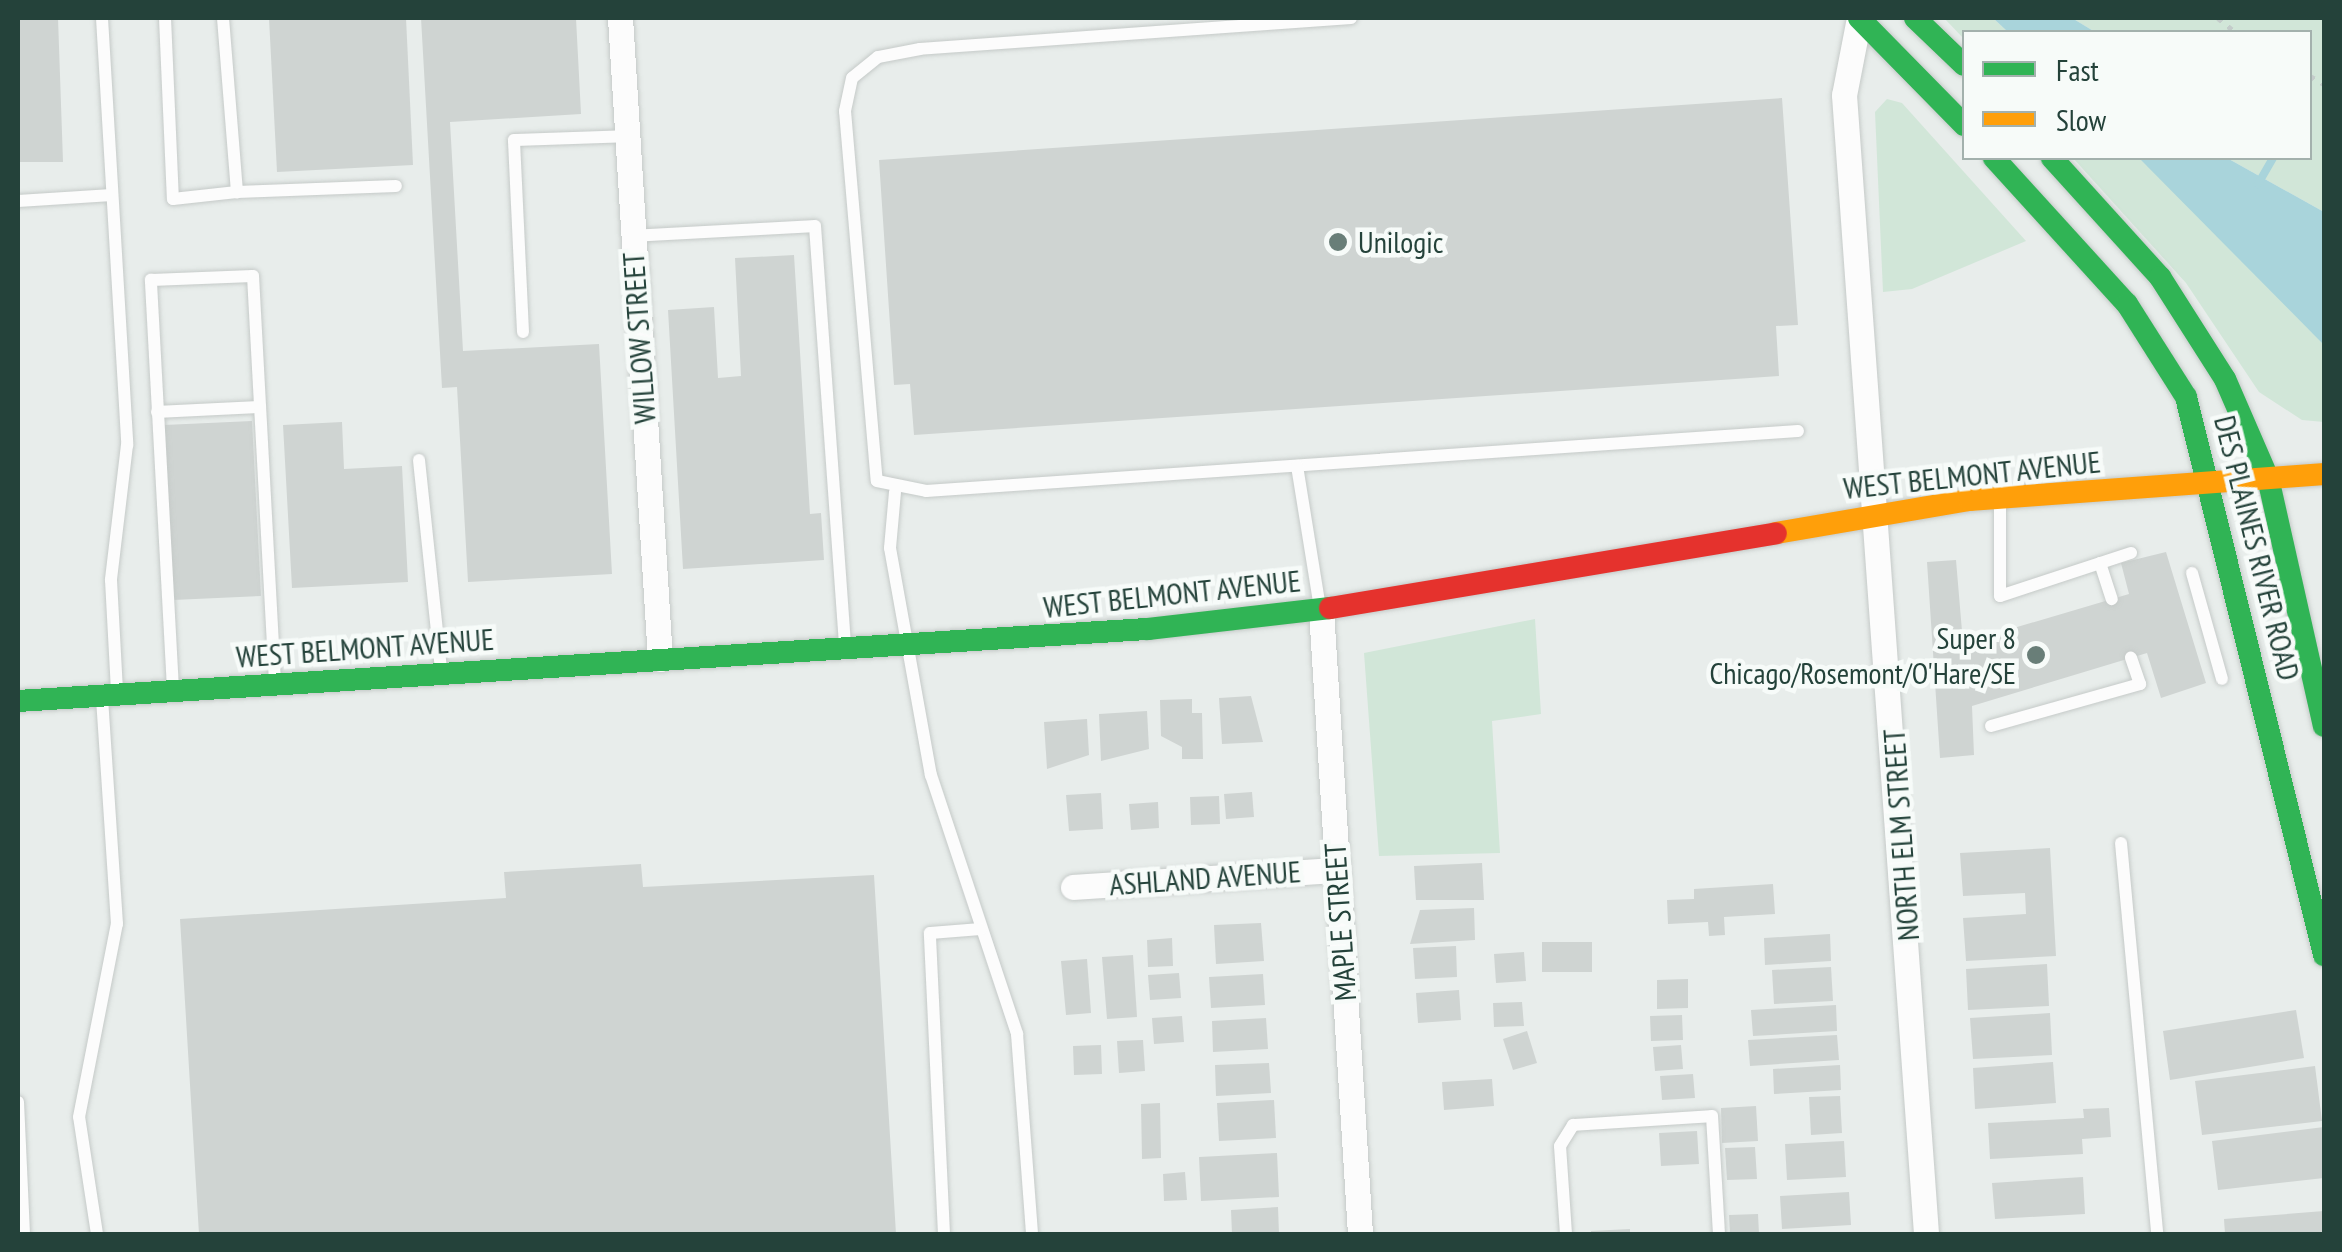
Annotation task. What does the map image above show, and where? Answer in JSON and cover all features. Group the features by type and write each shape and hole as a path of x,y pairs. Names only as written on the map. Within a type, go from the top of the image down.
{"main road":[{"path":"1859,18 1962,123"},
{"path":"1915,18 1962,63"},
{"name":"DES PLAINES RIVER ROAD","path":"1996,160 2160,350 2214,482 2324,955"},
{"name":"DES PLAINES RIVER ROAD","path":"2054,160 2196,327 2268,478 2324,726"},
{"name":"WEST BELMONT AVENUE","path":"18,702 909,645 1320,610 1878,512 2000,498 2324,474"}],"street":[{"name":"WILLOW STREET","path":"620,18 660,659"},
{"name":"NORTH ELM STREET","path":"1859,18 1844,94 1878,512 1926,1234"},
{"name":"MAPLE STREET","path":"1320,610 1360,1234"},
{"name":"ASHLAND AVENUE","path":"1073,886 1337,870"}],"lane":[{"path":"98,1234 78,1117 117,924 109,695 111,580 126,444 102,18"},
{"path":"164,18 173,198 396,186"},
{"path":"222,18 237,192"},
{"path":"1351,18 1272,20 920,49 878,57 852,78 846,110 867,433 877,482 895,492 1798,431"},
{"path":"522,332 514,140 626,136"},
{"path":"18,201 112,194"},
{"path":"632,236 815,226 845,649"},
{"path":"173,691 151,280 252,276 275,684"},
{"path":"156,412 258,407"},
{"path":"419,460 441,673"},
{"path":"1296,466 1308,581 1320,610"},
{"path":"895,492 887,519 931,775 1017,1034 1032,1234"},
{"path":"2000,498 2000,596 2130,553"},
{"path":"2100,563 2112,600"},
{"path":"2192,574 2222,679"},
{"path":"2214,643 2248,633"},
{"path":"1991,726 2140,684 2131,658"},
{"path":"2121,844 2156,1234"},
{"path":"944,1234 930,933 981,929"},
{"path":"18,1102 24,1234"},
{"path":"1566,1234 1560,1146 1573,1125 1712,1116 1719,1234"}],"green space":[{"path":"1944,18 1993,18 2006,30 1962,30 1962,37"},
{"path":"2072,18 2324,18 2324,212 2231,160 2312,160 2312,30 2092,30"},
{"path":"1887,99 1902,103 2026,241 1912,289 1883,292 1875,112"},
{"path":"2075,160 2141,160 2246,256 2324,345 2324,422 2302,420 2259,392 2186,283"},
{"path":"1535,619 1541,714 1492,721 1500,853 1379,856 1364,653"}],"water":[{"path":"1993,18 2072,18 2092,30 2006,30"},
{"path":"2141,160 2231,160 2324,212 2324,345"}],"building":[{"path":"18,18 58,18 63,162 18,162"},
{"path":"269,18 406,18 413,165 277,172"},
{"path":"421,18 576,18 581,114 450,122 463,351 599,344 612,574 468,582 457,387 442,388"},
{"name":"Unilogic","path":"1782,98 1798,325 1776,326 1779,376 914,435 910,384 894,385 879,160"},
{"path":"794,255 810,514 821,513 824,560 683,569 668,310 714,307 718,378 741,376 735,258"},
{"path":"252,421 261,596 173,600 164,425"},
{"path":"342,422 344,469 402,466 408,582 292,588 283,425"},
{"name":"Super 8 Chicago/Rosemont/O'Hare/SE","path":"2166,552 2206,683 2161,698 2147,653 1972,706 1974,755 1940,758 1927,562 1956,560 1963,643 2129,594 2121,563"},
{"path":"1251,696 1263,742 1222,744 1219,698"},
{"path":"1192,699 1192,713 1202,713 1203,759 1182,759 1182,747 1161,736 1160,700"},
{"path":"1147,711 1149,749 1101,761 1099,714"},
{"path":"1087,719 1089,755 1047,769 1044,722"},
{"path":"1252,792 1254,817 1226,819 1224,794"},
{"path":"1101,793 1103,829 1069,831 1066,795"},
{"path":"1219,796 1220,824 1191,825 1190,797"},
{"path":"1158,802 1159,828 1131,830 1129,804"},
{"path":"2050,848 2056,956 1966,961 1963,918 2026,914 2025,893 1963,896 1960,853"},
{"path":"1482,863 1484,900 1416,900 1414,866"},
{"path":"641,864 643,887 874,875 896,1234 199,1234 180,919 506,898 504,872"},
{"path":"1773,884 1775,914 1724,917 1725,935 1709,936 1708,922 1668,924 1667,900 1694,899 1694,889"},
{"path":"1474,908 1475,940 1410,944 1420,910"},
{"path":"1261,923 1264,961 1216,964 1214,925"},
{"path":"1830,934 1831,961 1765,965 1764,938"},
{"path":"1172,938 1173,966 1148,967 1147,940"},
{"path":"1542,942 1592,942 1592,972 1542,972"},
{"path":"1456,946 1457,977 1415,979 1413,948"},
{"path":"1524,952 1526,981 1496,983 1494,954"},
{"path":"1133,955 1137,1017 1107,1019 1102,957"},
{"path":"1087,959 1091,1013 1066,1015 1061,961"},
{"path":"2047,964 2049,1006 1968,1010 1966,969"},
{"path":"1831,967 1833,1001 1774,1004 1772,970"},
{"path":"1179,973 1181,998 1150,1000 1148,975"},
{"path":"1263,974 1265,1005 1211,1008 1209,977"},
{"path":"1688,979 1688,1008 1657,1009 1657,980"},
{"path":"1459,990 1461,1020 1418,1023 1416,993"},
{"path":"1522,1002 1524,1026 1494,1027 1493,1003"},
{"path":"1836,1005 1837,1031 1753,1036 1751,1010"},
{"path":"2296,1010 2304,1058 2170,1080 2163,1031"},
{"path":"2050,1013 2052,1055 1973,1059 1970,1018"},
{"path":"1682,1015 1683,1040 1651,1041 1650,1016"},
{"path":"1182,1016 1184,1042 1154,1044 1152,1018"},
{"path":"1266,1018 1268,1049 1213,1052 1212,1021"},
{"path":"1527,1031 1537,1063 1513,1070 1503,1039"},
{"path":"1837,1035 1839,1060 1750,1066 1748,1040"},
{"path":"1143,1040 1145,1071 1119,1073 1117,1041"},
{"path":"1101,1045 1102,1074 1074,1075 1073,1046"},
{"path":"1681,1045 1683,1069 1655,1071 1653,1047"},
{"path":"2053,1062 2056,1103 1975,1109 1973,1068"},
{"path":"1269,1063 1271,1093 1216,1096 1215,1065"},
{"path":"1840,1065 1841,1090 1774,1094 1773,1069"},
{"path":"2315,1066 2322,1121 2202,1135 2195,1081"},
{"path":"1693,1074 1695,1098 1662,1100 1660,1076"},
{"path":"1492,1079 1494,1106 1444,1110 1442,1082"},
{"path":"1840,1096 1842,1133 1811,1135 1809,1097"},
{"path":"1274,1100 1276,1138 1219,1141 1217,1103"},
{"path":"1160,1103 1161,1158 1142,1159 1141,1104"},
{"path":"1756,1106 1758,1141 1722,1143 1721,1108"},
{"path":"2109,1108 2111,1137 2082,1139 2083,1154 1990,1159 1988,1123 2084,1118 2083,1109"},
{"path":"2324,1127 2324,1178 2218,1190 2212,1141"},
{"path":"1697,1131 1699,1164 1661,1166 1659,1133"},
{"path":"1844,1141 1846,1177 1787,1180 1785,1144"},
{"path":"1755,1147 1757,1179 1727,1180 1725,1148"},
{"path":"1277,1153 1279,1197 1201,1201 1199,1157"},
{"path":"1185,1172 1187,1200 1164,1201 1163,1174"},
{"path":"2083,1177 2085,1214 1995,1219 1992,1183"},
{"path":"1849,1192 1851,1225 1782,1229 1780,1196"},
{"path":"1278,1207 1279,1234 1232,1234 1231,1210"},
{"path":"2324,1211 2324,1234 2225,1234 2224,1219"},
{"path":"1758,1214 1759,1234 1730,1234 1729,1215"},
{"path":"1630,1229 1630,1234 1591,1234 1591,1231"}],"waterway":[{"path":"2258,184 2272,160"}],"traffic: fast":[{"path":"1859,18 1962,123"},
{"path":"1915,18 1962,63"},
{"path":"1996,160 2127,304 2186,397 2324,955"},
{"path":"2054,160 2160,277 2225,379 2268,478 2324,726"},
{"path":"18,701 1148,629 1330,608"}],"traffic: slow":[{"path":"1776,533 1970,500 2324,474"}],"traffic: jam":[{"path":"1330,608 1776,533"}],"place":[{"name":"Unilogic","path":"1338,242"},
{"name":"Super 8 Chicago/Rosemont/O'Hare/SE","path":"2036,655"}]}
